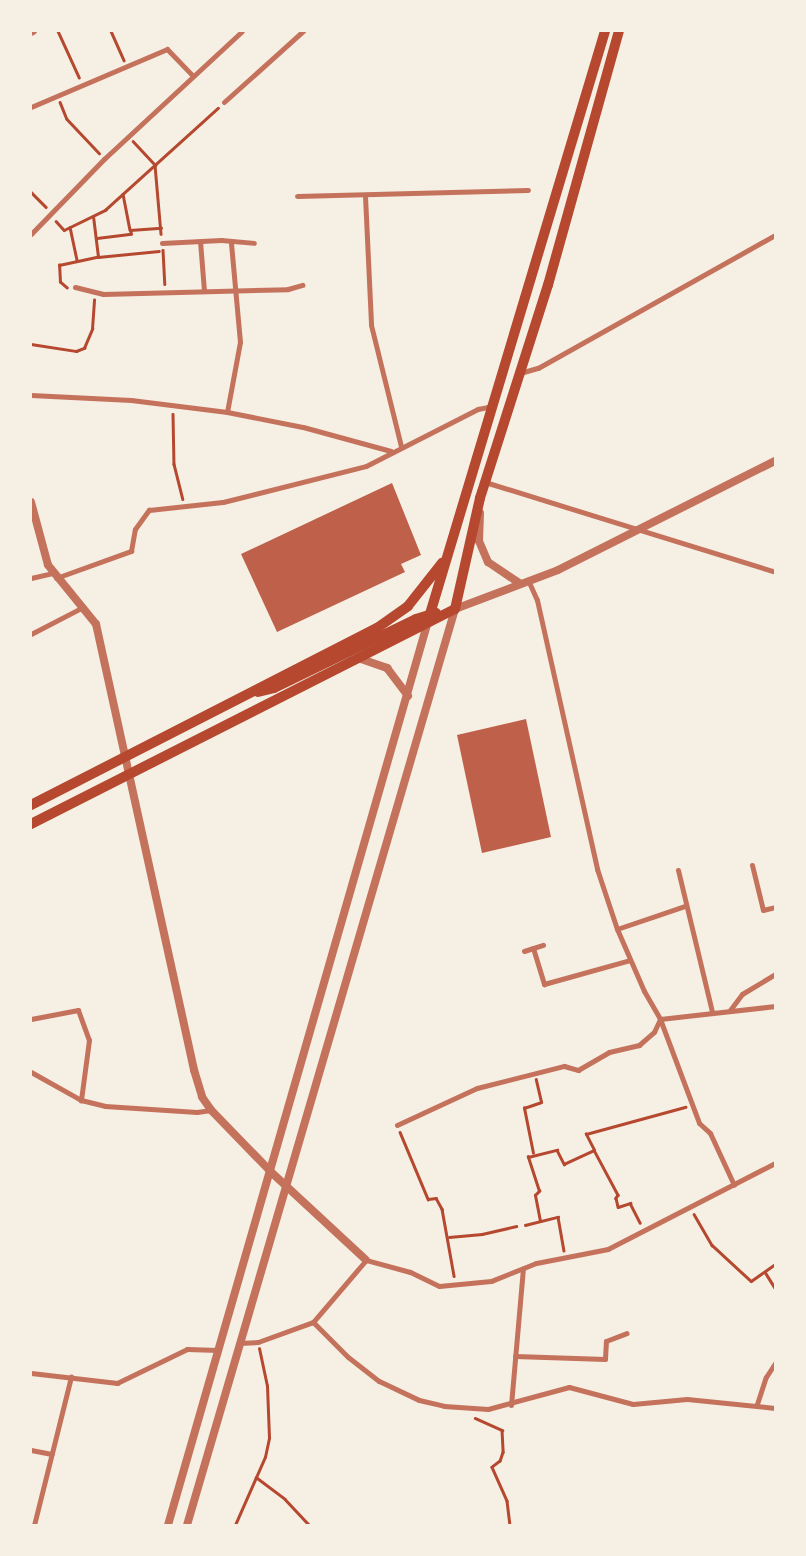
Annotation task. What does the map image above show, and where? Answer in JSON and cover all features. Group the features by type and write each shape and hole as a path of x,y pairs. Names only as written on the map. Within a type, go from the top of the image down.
{"highway":[{"path":"430,614 605,31"},
{"path":"31,824 361,659 455,609 484,482 517,374 548,285 619,31"},
{"path":"31,805 250,694 394,617 426,585 450,549"},
{"path":"250,694 274,688 430,614 455,609"}],"street":[{"path":"31,234 104,159 242,31"},
{"path":"224,102 303,31"},
{"path":"31,107 167,49 193,76"},
{"path":"297,196 365,196 528,190"},
{"path":"365,196 371,325 401,446"},
{"path":"517,374 538,368 775,235"},
{"path":"162,243 200,240 254,243"},
{"path":"200,240 204,291"},
{"path":"227,412 240,342 231,243"},
{"path":"75,287 95,290 103,294 288,289 302,285"},
{"path":"31,395 173,404 227,412 304,427 391,451"},
{"path":"31,578 55,575 131,551 135,528 149,510 223,502 366,466 391,451 478,409 492,406"},
{"path":"187,1525 239,1344 288,1188 455,609 519,583 558,570 775,461"},
{"path":"484,482 775,572"},
{"path":"480,498 482,552 499,572 519,583"},
{"path":"31,502 48,565 96,624 194,1070 202,1097 211,1110 271,1172 366,1260 410,1272 439,1286 491,1281 523,1268 608,1249 691,1209 775,1163"},
{"path":"528,580 537,600 597,869 617,930 660,1019 699,1123 710,1133 734,1185"},
{"path":"31,634 83,606"},
{"path":"168,1525 408,696 430,614"},
{"path":"361,659 387,668 408,696"},
{"path":"752,864 763,910 775,907"},
{"path":"678,870 685,906 712,1012"},
{"path":"617,930 685,906"},
{"path":"524,951 543,945"},
{"path":"533,948 544,984 630,960"},
{"path":"730,1010 742,994 775,974"},
{"path":"660,1019 775,1006"},
{"path":"31,1019 78,1010 89,1040 81,1100"},
{"path":"397,1125 477,1088 564,1066 578,1070 609,1052 639,1046 654,1032 660,1019"},
{"path":"31,1072 81,1100 105,1106 198,1112 211,1110"},
{"path":"239,1344 258,1342 313,1322 366,1260"},
{"path":"511,1405 523,1268"},
{"path":"313,1322 348,1357 380,1381 419,1400 468,1410 511,1405 569,1387 633,1404 688,1399 757,1404 775,1408"},
{"path":"515,1356 605,1359 606,1341 627,1333"},
{"path":"31,1373 117,1382 187,1349 218,1350"},
{"path":"757,1404 766,1377 775,1363"},
{"path":"34,1525 72,1377"},
{"path":"31,1450 52,1454"}],"path":[{"path":"58,31 83,85"},
{"path":"111,31 126,65"},
{"path":"57,96 67,118 104,159"},
{"path":"31,192 64,230 93,218 123,194 224,102"},
{"path":"128,137 155,165 165,291"},
{"path":"97,238 131,234 123,194"},
{"path":"93,218 98,257"},
{"path":"70,227 77,260"},
{"path":"130,230 161,228"},
{"path":"75,287 64,288 60,282 59,265 98,257 163,251"},
{"path":"31,344 76,351 84,348 92,329 95,290"},
{"path":"173,404 171,443 185,507"},
{"path":"533,1154 524,1108 541,1102 534,1074"},
{"path":"644,1232 630,1203 618,1207 616,1198 618,1195 586,1134 656,1113 661,1116 691,1104"},
{"path":"397,1125 428,1199 436,1198 442,1209 449,1237 456,1285"},
{"path":"540,1221 535,1195 539,1191 528,1157 533,1154 557,1150 564,1164 594,1150"},
{"path":"691,1209 712,1245 751,1281 775,1264"},
{"path":"524,1225 558,1217 566,1259"},
{"path":"449,1237 482,1234 516,1226"},
{"path":"765,1272 775,1288"},
{"path":"235,1525 265,1457 270,1415 258,1342"},
{"path":"468,1410 486,1425 502,1430 503,1452 500,1461 492,1467 507,1501 510,1525"},
{"path":"256,1477 285,1499 309,1525"}],"building":[{"path":"392,483 421,555 401,564 405,572 277,632 241,554"},
{"path":"526,719 551,837 482,853 457,735"}]}
